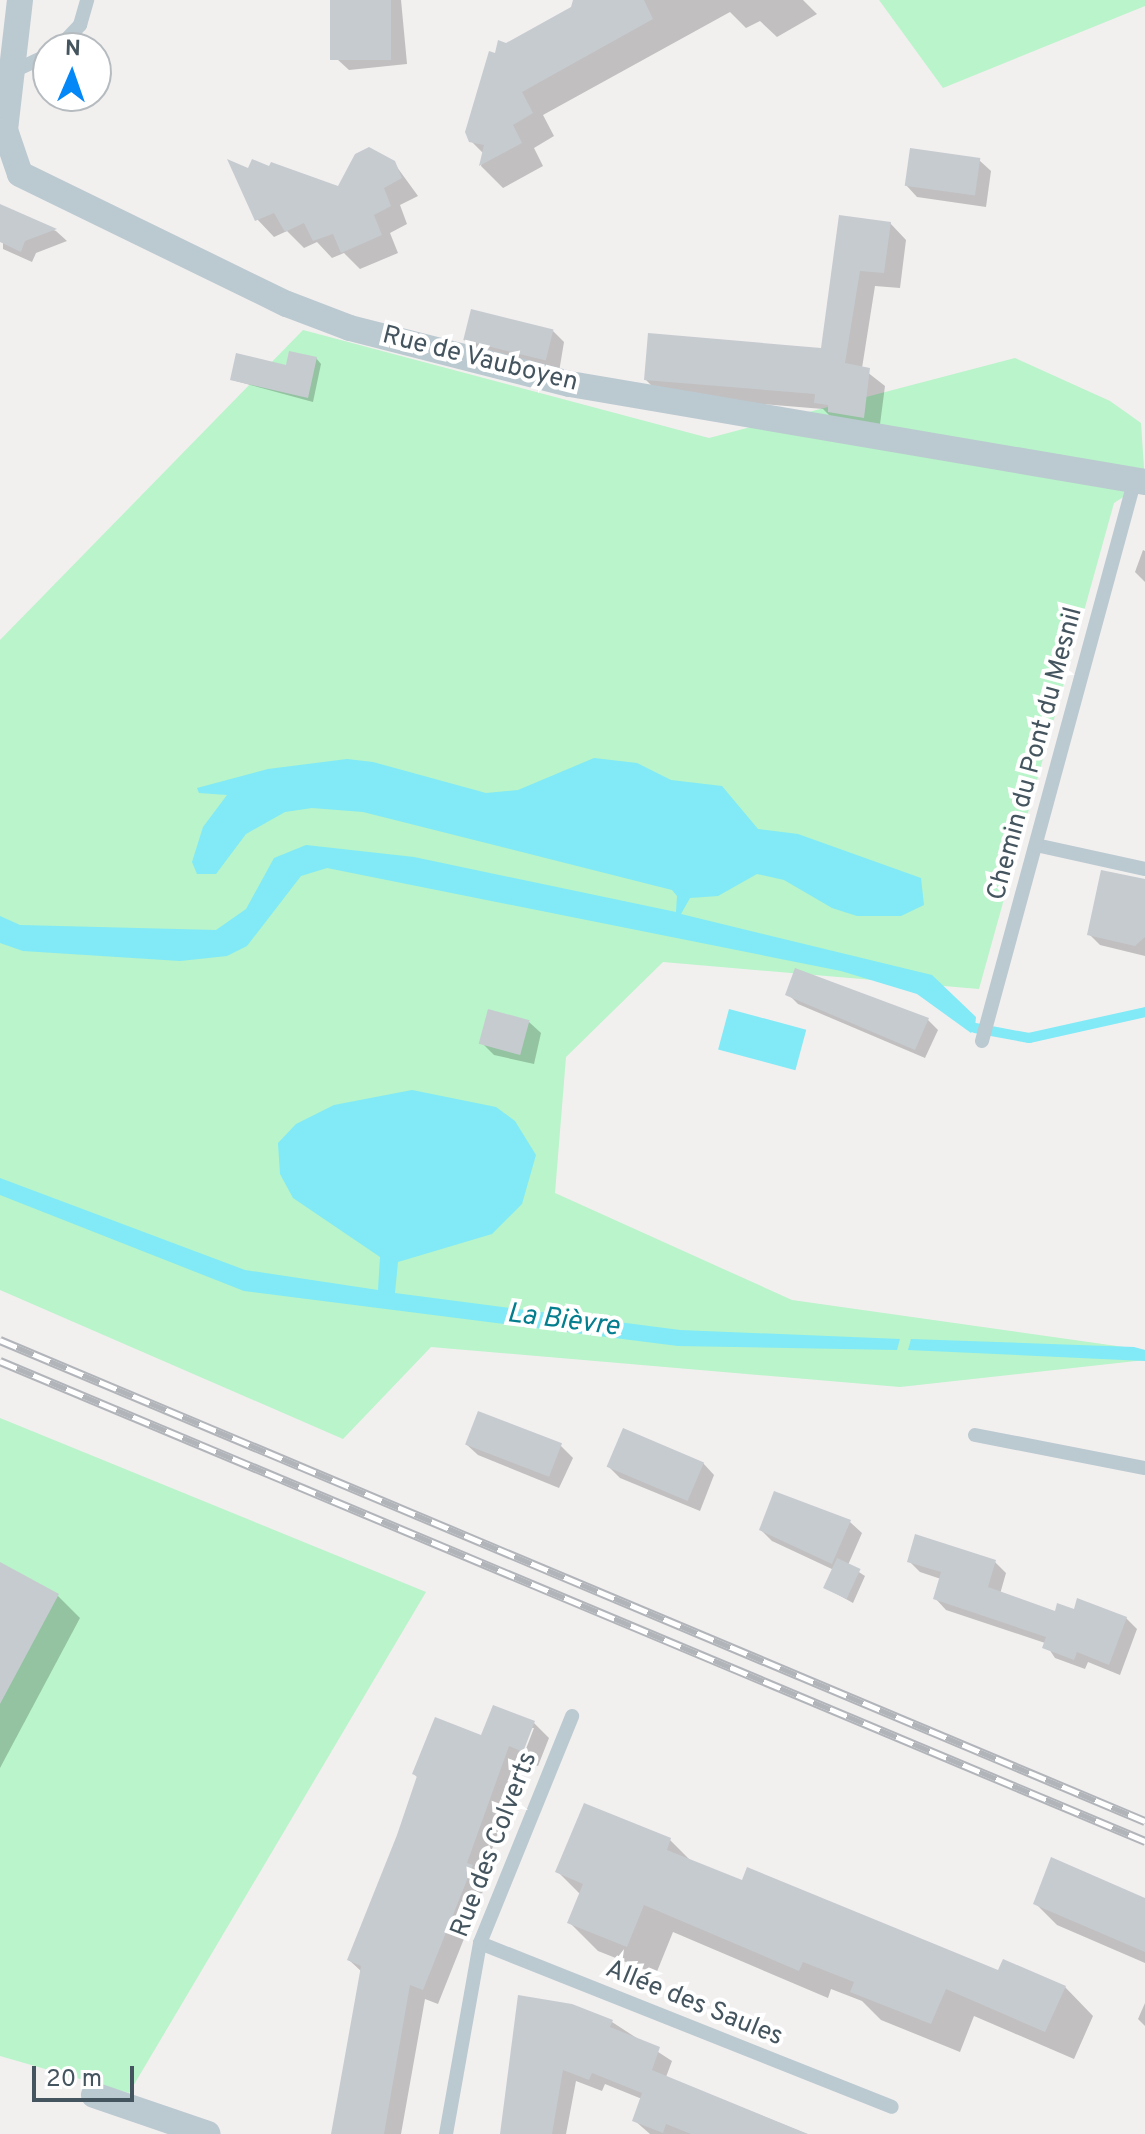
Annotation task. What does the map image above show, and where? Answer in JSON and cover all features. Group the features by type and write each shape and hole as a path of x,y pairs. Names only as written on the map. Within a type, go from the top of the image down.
{"street":[{"name":"Rue de Vauboyen","path":"20,0 16,70 5,130 20,174 273,298 350,328 570,384 1140,480"},
{"path":"94,2095 208,2134"}],"lane":[{"path":"73,32 80,25 87,0"},
{"path":"16,70 32,62"},
{"name":"Chemin du Pont du Mesnil","path":"982,1041 1140,480"},
{"path":"1036,845 1145,869"},
{"path":"975,1435 1145,1468"},
{"name":"Rue des Colverts","path":"446,2134 480,1943 572,1716"},
{"name":"Allée des Saules","path":"480,1943 892,2107"}],"green space":[{"path":"879,0 1145,0 1145,6 943,88"},
{"path":"303,330 709,438 1015,358 1110,401 1141,423 1145,483 1114,503 979,989 663,962 566,1057 555,1193 792,1300 1145,1350 1145,1360 900,1387 431,1347 343,1439 0,1290 0,640"},
{"path":"0,1418 426,1592 129,2093 0,2056"}],"water":[{"path":"594,758 637,763 671,780 722,786 758,829 798,834 921,878 924,905 901,916 857,916 832,908 784,880 757,874 718,896 690,898 681,914 932,975 976,1017 975,1028 971,1033 917,994 841,971 327,868 301,876 247,946 227,956 180,961 23,951 0,943 0,916 20,925 216,930 246,909 274,858 306,845 414,857 676,912 677,896 672,890 363,812 312,808 285,812 246,834 216,874 197,874 192,862 203,827 227,795 199,793 197,788 268,769 347,759 373,762 486,793 518,790"},
{"path":"729,1009 806,1030 795,1070 718,1050"},
{"name":"La Bièvre","path":"412,1090 496,1107 515,1121 536,1155 522,1204 492,1234 398,1262 395,1293 680,1330 900,1339 897,1350 678,1346 244,1291 0,1195 0,1178 245,1270 378,1290 380,1257 293,1198 280,1174 278,1143 296,1124 334,1105"},
{"path":"911,1339 1134,1347 1145,1350 1145,1361 908,1350"}],"building":[{"path":"330,0 391,0 391,60 330,60"},
{"path":"573,0 644,0 653,19 522,92 533,113 513,125 522,143 479,166 484,145 469,142 465,132 489,51 495,53 498,40 506,43 571,7"},
{"path":"369,147 395,161 402,178 384,188 391,206 374,215 382,235 341,253 333,234 313,241 304,223 285,232 274,213 255,221 227,159 248,168 252,159 269,166 271,162 338,186 355,154"},
{"path":"910,148 980,158 975,196 905,186"},
{"path":"0,204 57,229 25,241 21,252 0,242"},
{"path":"839,215 891,222 884,273 860,271 845,363 870,368 864,418 828,412 828,405 814,403 815,394 644,380 648,333 821,348"},
{"path":"471,309 553,330 546,361 463,340"},
{"path":"289,351 317,357 308,398 230,380 236,353 286,365"},
{"path":"1101,870 1145,879 1145,937 1135,946 1087,935"},
{"path":"795,968 929,1018 915,1050 785,995"},
{"path":"488,1009 530,1020 520,1055 479,1044"},
{"path":"478,1411 562,1443 549,1477 465,1445"},
{"path":"623,1428 704,1462 688,1501 607,1467"},
{"path":"774,1491 851,1520 832,1564 759,1530"},
{"path":"915,1534 996,1560 988,1587 1055,1611 1057,1603 1074,1609 1077,1598 1127,1617 1109,1665 1077,1652 1074,1660 1042,1648 1046,1637 933,1599 941,1572 907,1562"},
{"path":"837,1558 861,1569 847,1599 823,1588"},
{"path":"0,1562 59,1594 0,1704"},
{"path":"493,1705 535,1721 523,1752 509,1746 467,1863 473,1865 423,1990 410,1985 384,2134 331,2134 361,1966 347,1960 397,1835 417,1776 412,1774 435,1717 481,1735"},
{"path":"584,1803 671,1838 667,1850 742,1880 747,1867 998,1970 1003,1959 1066,1986 1045,2032 946,1989 931,2024 850,1992 854,1982 803,1962 799,1971 644,1905 627,1947 567,1923 583,1884 555,1872"},
{"path":"1051,1857 1145,1898 1145,1952 1033,1904"},
{"path":"518,1995 572,2004 613,2020 610,2027 660,2047 652,2070 808,2134 691,2134 666,2124 663,2133 632,2121 642,2093 592,2073 589,2080 563,2070 552,2134 500,2134"}],"waterway":[{"path":"975,1028 1029,1038 1145,1012"}],"railway":[{"path":"0,1340 1145,1821"},
{"path":"0,1361 1145,1841"}]}
